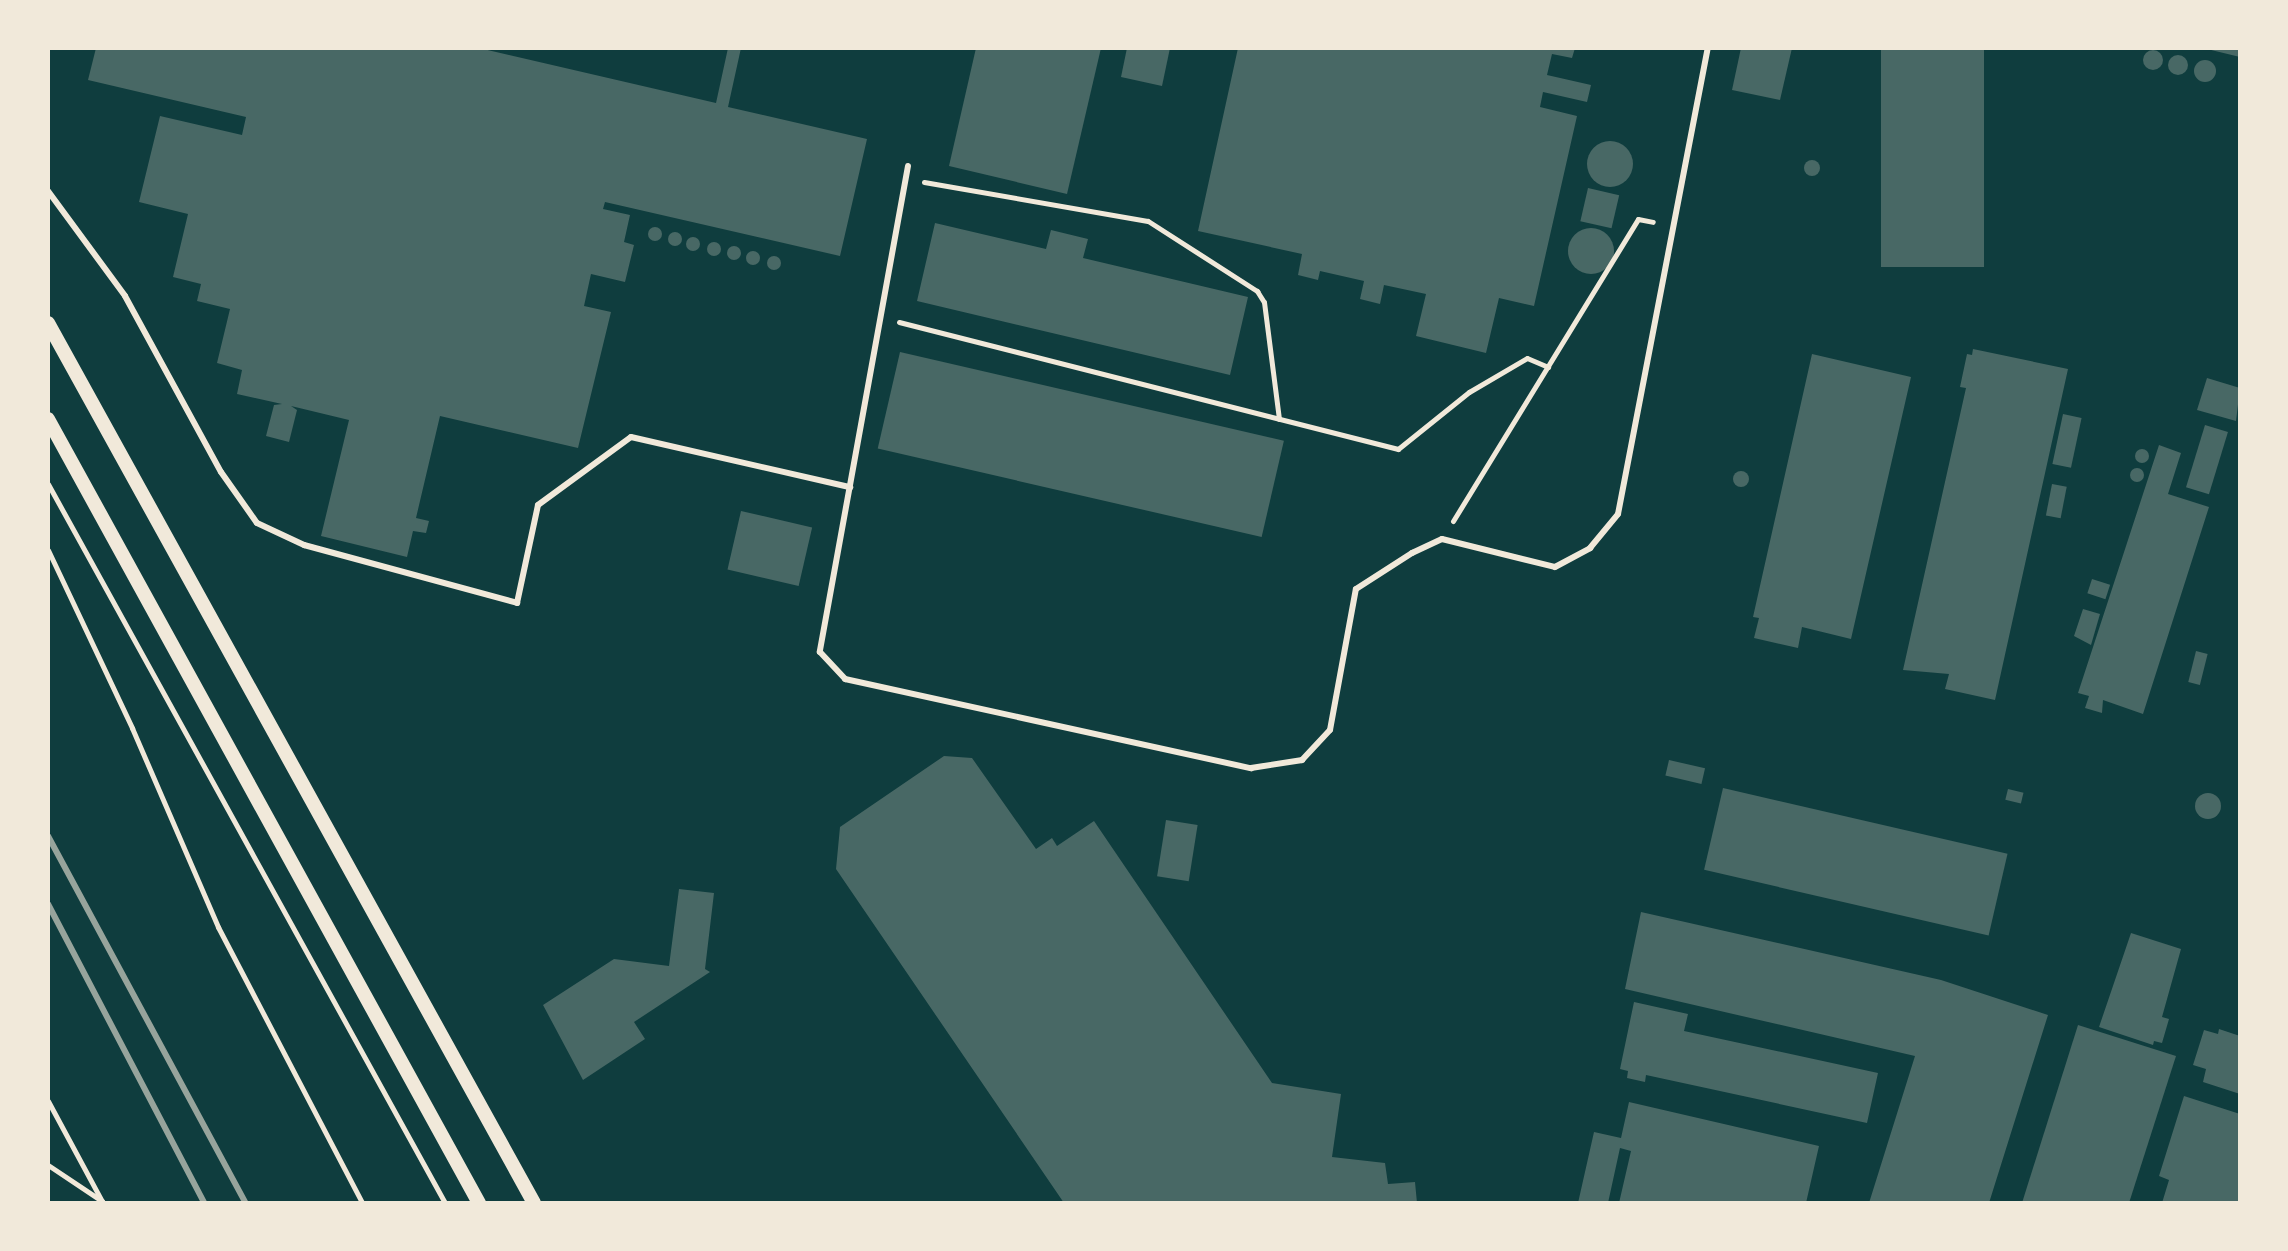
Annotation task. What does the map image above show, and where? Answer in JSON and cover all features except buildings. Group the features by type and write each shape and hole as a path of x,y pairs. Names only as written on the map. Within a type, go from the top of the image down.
{"street":[{"path":"48,323 534,1203"},
{"path":"48,419 479,1203"}],"lane":[{"path":"908,166 820,652 845,679 1251,768 1302,760 1330,730 1356,589 1412,553 1442,539 1555,567 1590,548 1618,514 1708,48"},
{"path":"48,191 125,296 221,472 257,523 304,545 517,603 538,505 631,437 850,487"}],"path":[{"path":"906,179 1148,221 1160,228 1257,291 1264,302 1279,419"},
{"path":"1442,539 1638,219 1674,226"},
{"path":"881,317 1398,449 1469,392 1527,358 1548,367"},
{"path":"48,484 445,1203"},
{"path":"48,550 132,728 218,927 362,1203"},
{"path":"48,1101 103,1202"},
{"path":"48,1165 103,1202"}],"railway":[{"path":"48,836 246,1203"},
{"path":"48,904 204,1203"}]}
